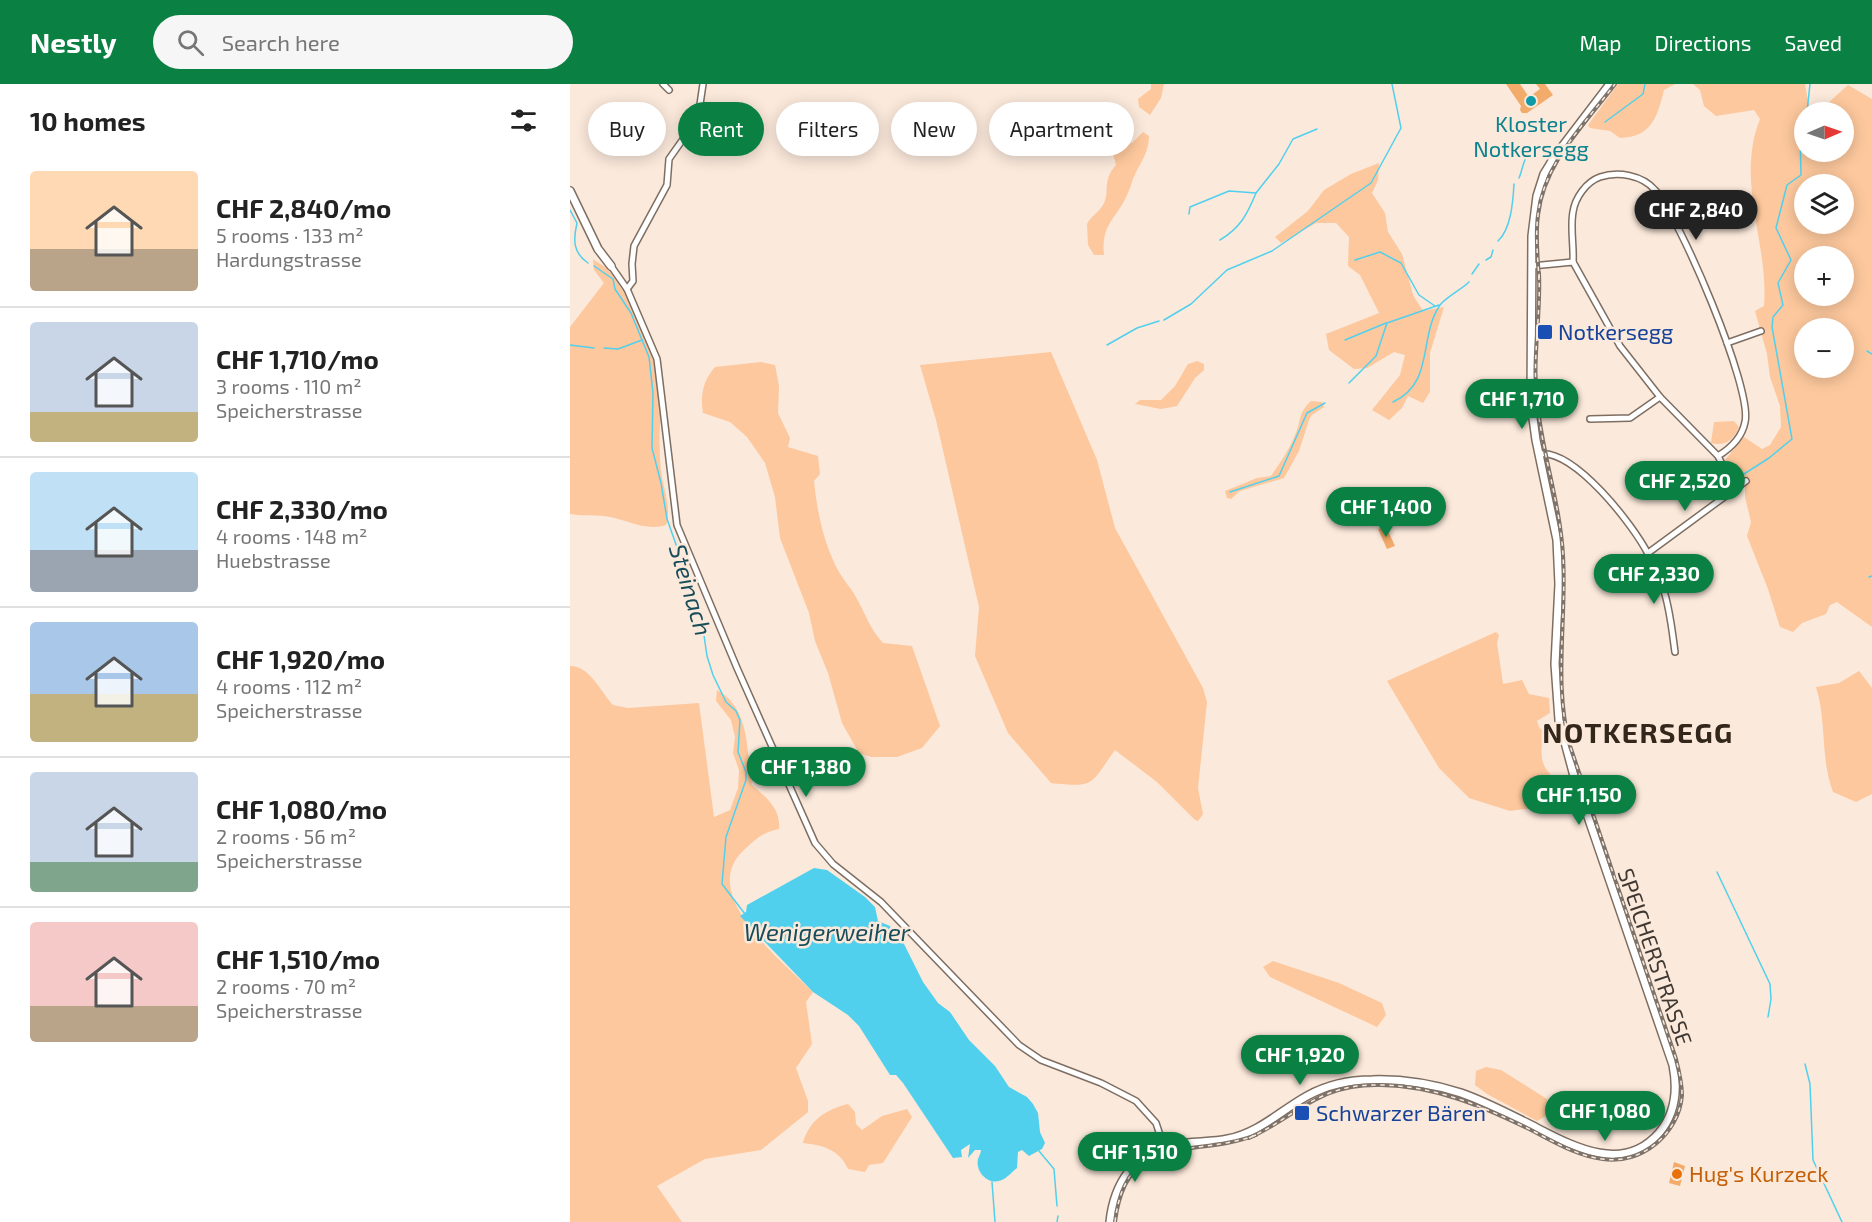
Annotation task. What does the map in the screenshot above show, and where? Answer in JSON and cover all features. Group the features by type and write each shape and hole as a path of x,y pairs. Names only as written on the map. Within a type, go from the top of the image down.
{"main road":[{"name":"SPEICHERSTRASSE","path":"1110,1222 1117,1190 1129,1170 1142,1157 1164,1147 1217,1141 1243,1135 1261,1127 1315,1092 1336,1084 1364,1080 1412,1082 1461,1093 1569,1144 1604,1154 1622,1154 1640,1148 1657,1136 1669,1120 1676,1098 1673,1065 1574,776 1559,720 1555,664 1558,557 1554,520 1533,425 1531,392 1533,214 1544,174 1561,147 1610,84"},
{"path":"570,191 598,249 611,266"}],"street":[{"path":"663,84 669,90"},
{"path":"627,289 633,281 634,246 667,185 669,159 698,118 703,84"},
{"path":"1718,456 1739,438 1746,420 1746,408 1727,343 1698,271 1663,201 1654,189 1642,180 1626,175 1598,178 1587,185 1573,210 1573,262 1620,346 1660,397 1718,456 1734,488"},
{"path":"1532,266 1573,262"},
{"path":"611,266 627,289 651,341 659,368 677,525 741,678 815,843 833,864 889,910 1019,1045 1041,1060 1101,1083 1136,1101 1156,1123 1164,1147"},
{"path":"1727,343 1761,331"},
{"path":"1590,419 1630,418 1660,397"},
{"path":"1539,454 1548,453 1577,469 1603,492 1626,519 1648,554 1663,590 1675,652"},
{"path":"1648,554 1746,481"}],"shaded area":[{"path":"1151,84 1164,84 1161,98 1150,115 1139,107 1138,99 1151,89"},
{"path":"1618,84 1675,84 1664,90 1659,109 1646,129 1631,137 1620,138 1610,131 1590,128 1588,125"},
{"path":"1693,84 1805,84 1808,102 1794,102 1794,162 1854,162 1854,102 1829,102 1848,85 1872,99 1872,627 1837,602 1830,605 1826,614 1802,623 1793,632 1780,627 1747,536 1751,522 1745,497 1745,478 1733,479 1725,460 1744,437 1762,449 1770,445 1781,427 1780,406 1770,377 1767,354 1755,311 1764,306 1762,259 1754,212 1751,166 1753,143 1760,119 1754,110 1716,116 1704,106 1700,90"},
{"path":"1143,132 1149,136 1145,155 1123,203 1107,229 1104,255 1094,255 1088,245 1087,224 1105,200 1107,181 1116,165 1114,156 1134,156 1134,141"},
{"path":"1379,163 1378,180 1372,193 1385,213 1388,232 1402,254 1413,295 1423,311 1444,307 1430,353 1430,392 1423,403 1408,396 1402,408 1389,420 1372,410 1400,375 1405,355 1394,352 1367,368 1354,369 1329,350 1326,334 1379,313 1360,275 1348,266 1349,237 1336,223 1316,223 1281,243 1275,237 1308,211 1324,190 1351,174"},
{"path":"593,259 605,267 618,282 637,317 653,357 661,395 660,456 668,505 666,525 650,527 612,517 570,514 570,327 604,283 594,270"},
{"path":"1051,352 1097,460 1115,528 1203,688 1207,702 1198,788 1203,814 1198,821 1157,782 1115,750 1091,781 1077,785 1051,783 1008,733 975,656 979,607 936,420 920,365"},
{"path":"1197,361 1204,364 1204,370 1195,378 1177,406 1161,409 1135,404 1140,400 1161,400 1175,386 1188,364"},
{"path":"761,362 775,365 779,386 778,413 790,438 788,447 818,456 820,474 814,481 817,504 825,540 839,572 883,643 912,646 940,726 922,748 897,757 871,757 859,753 842,723 828,673 815,641 809,613 780,538 775,497 765,463 747,437 730,422 703,413 703,389 715,367"},
{"path":"1311,401 1322,402 1324,407 1312,415 1309,420 1299,451 1284,478 1240,491 1231,499 1227,498 1225,491 1257,478 1271,476 1290,446 1302,414"},
{"path":"1734,421 1739,427 1731,439 1720,444 1711,443 1714,422"},
{"path":"1496,632 1499,635 1497,643 1503,684 1522,680 1529,694 1549,698 1550,713 1537,721 1540,729 1550,730 1554,734 1550,740 1542,743 1542,756 1550,774 1559,783 1555,788 1545,792 1540,807 1510,811 1469,798 1439,768 1387,681"},
{"path":"570,666 589,674 613,705 628,708 699,703 714,817 730,810 738,788 739,770 733,753 735,737 731,720 716,701 717,690 728,698 741,719 745,732 752,785 772,804 778,815 779,829 756,839 744,850 732,868 730,887 737,906 749,926 813,992 806,1002 812,1044 796,1068 808,1101 808,1112 761,1150 705,1159 657,1186 682,1222 570,1222"},
{"path":"1859,671 1872,688 1872,794 1856,802 1833,792 1826,766 1816,687 1839,683"},
{"path":"1273,961 1339,983 1382,1003 1386,1015 1377,1027 1270,977 1263,967"},
{"path":"1486,1067 1501,1070 1547,1099 1546,1116 1537,1121 1475,1085 1476,1071"},
{"path":"848,1104 855,1112 856,1124 862,1130 882,1116 907,1109 912,1117 883,1163 869,1165 865,1172 848,1169 840,1157 830,1150 803,1143 814,1122 826,1112"}],"water":[{"name":"Wenigerweiher","path":"814,868 827,870 865,897 875,907 878,921 890,926 895,936 903,942 923,982 938,1003 950,1012 969,1040 995,1066 1009,1087 1027,1097 1033,1104 1038,1113 1040,1132 1045,1143 1042,1149 1029,1156 1022,1150 1018,1152 1017,1168 1004,1179 992,1181 984,1177 978,1164 981,1150 975,1150 968,1158 970,1144 961,1150 962,1157 953,1158 903,1083 896,1075 890,1075 859,1026 848,1015 813,992 740,916 746,912 747,905"}],"building":[{"name":"Kloster Notkersegg","path":"1506,84 1520,84 1529,97 1540,89 1536,84 1545,84 1553,95 1527,113 1522,113 1521,106"},
{"path":"1386,526 1395,546 1387,549 1378,529"},
{"name":"Hug's Kurzeck","path":"1674,1162 1685,1166 1680,1186 1669,1183"}],"waterway":[{"path":"1164,320 1191,304 1227,270 1272,251 1371,183 1401,128 1392,84"},
{"path":"1605,122 1643,94 1645,84"},
{"path":"1808,102 1810,84"},
{"path":"1189,214 1190,207 1229,191 1256,193 1279,164 1293,139 1317,129"},
{"path":"1519,178 1530,152 1538,149 1549,151"},
{"path":"1744,474 1769,458 1792,439 1772,327 1773,317 1783,305 1778,283 1791,260 1776,228 1787,185 1801,175 1801,162"},
{"path":"1498,241 1509,222 1514,184"},
{"path":"1220,240 1233,231 1242,220 1256,193"},
{"name":"Steinach","path":"570,210 577,223 575,246 579,255 588,263"},
{"path":"1486,260 1491,257 1493,250"},
{"path":"1355,260 1380,252 1401,263 1419,295 1435,306"},
{"path":"1472,274 1479,264"},
{"name":"Steinach","path":"594,266 613,279 615,289 631,313 649,357 653,393 652,448 667,519 701,615 707,656 713,675 726,702 736,711 740,720 738,752 746,772 746,780 726,837 722,884 745,914"},
{"path":"1393,402 1406,394 1421,371 1429,331 1440,305 1469,282"},
{"path":"1349,383 1376,356 1387,323 1439,305"},
{"path":"1107,345 1137,328 1159,321"},
{"path":"1345,340 1386,323"},
{"path":"604,348 618,349 642,340"},
{"path":"570,345 594,348"},
{"path":"1867,351 1872,354"},
{"path":"1230,492 1279,476 1307,413 1325,403"},
{"path":"1717,872 1770,984 1771,999 1768,1017"},
{"path":"1805,1064 1810,1084 1813,1160 1842,1222"},
{"path":"1039,1151 1054,1169 1057,1206"},
{"name":"Steinach","path":"992,1182 995,1222"},
{"path":"1057,1222 1058,1216"}],"railway":[{"path":"1539,280 1537,223 1548,178 1579,129 1615,84"},
{"path":"1249,1138 1310,1102 1341,1089 1360,1086 1401,1086 1456,1098 1509,1120 1573,1151 1593,1157 1617,1160 1644,1152 1656,1144 1674,1122 1679,1109 1682,1090 1676,1059 1570,746 1565,722 1561,675 1563,555 1558,516 1539,420 1536,385 1539,273"},
{"path":"1115,1222 1122,1193 1133,1173 1148,1160 1166,1153 1232,1142 1256,1135"}],"place":[{"name":"Kloster Notkersegg","path":"1531,101"},
{"name":"Notkersegg","path":"1545,332"},
{"name":"Schwarzer Bären","path":"1302,1113"},
{"name":"Hug's Kurzeck","path":"1677,1174"}],"district":[{"name":"NOTKERSEGG","path":"1638,733"}]}
